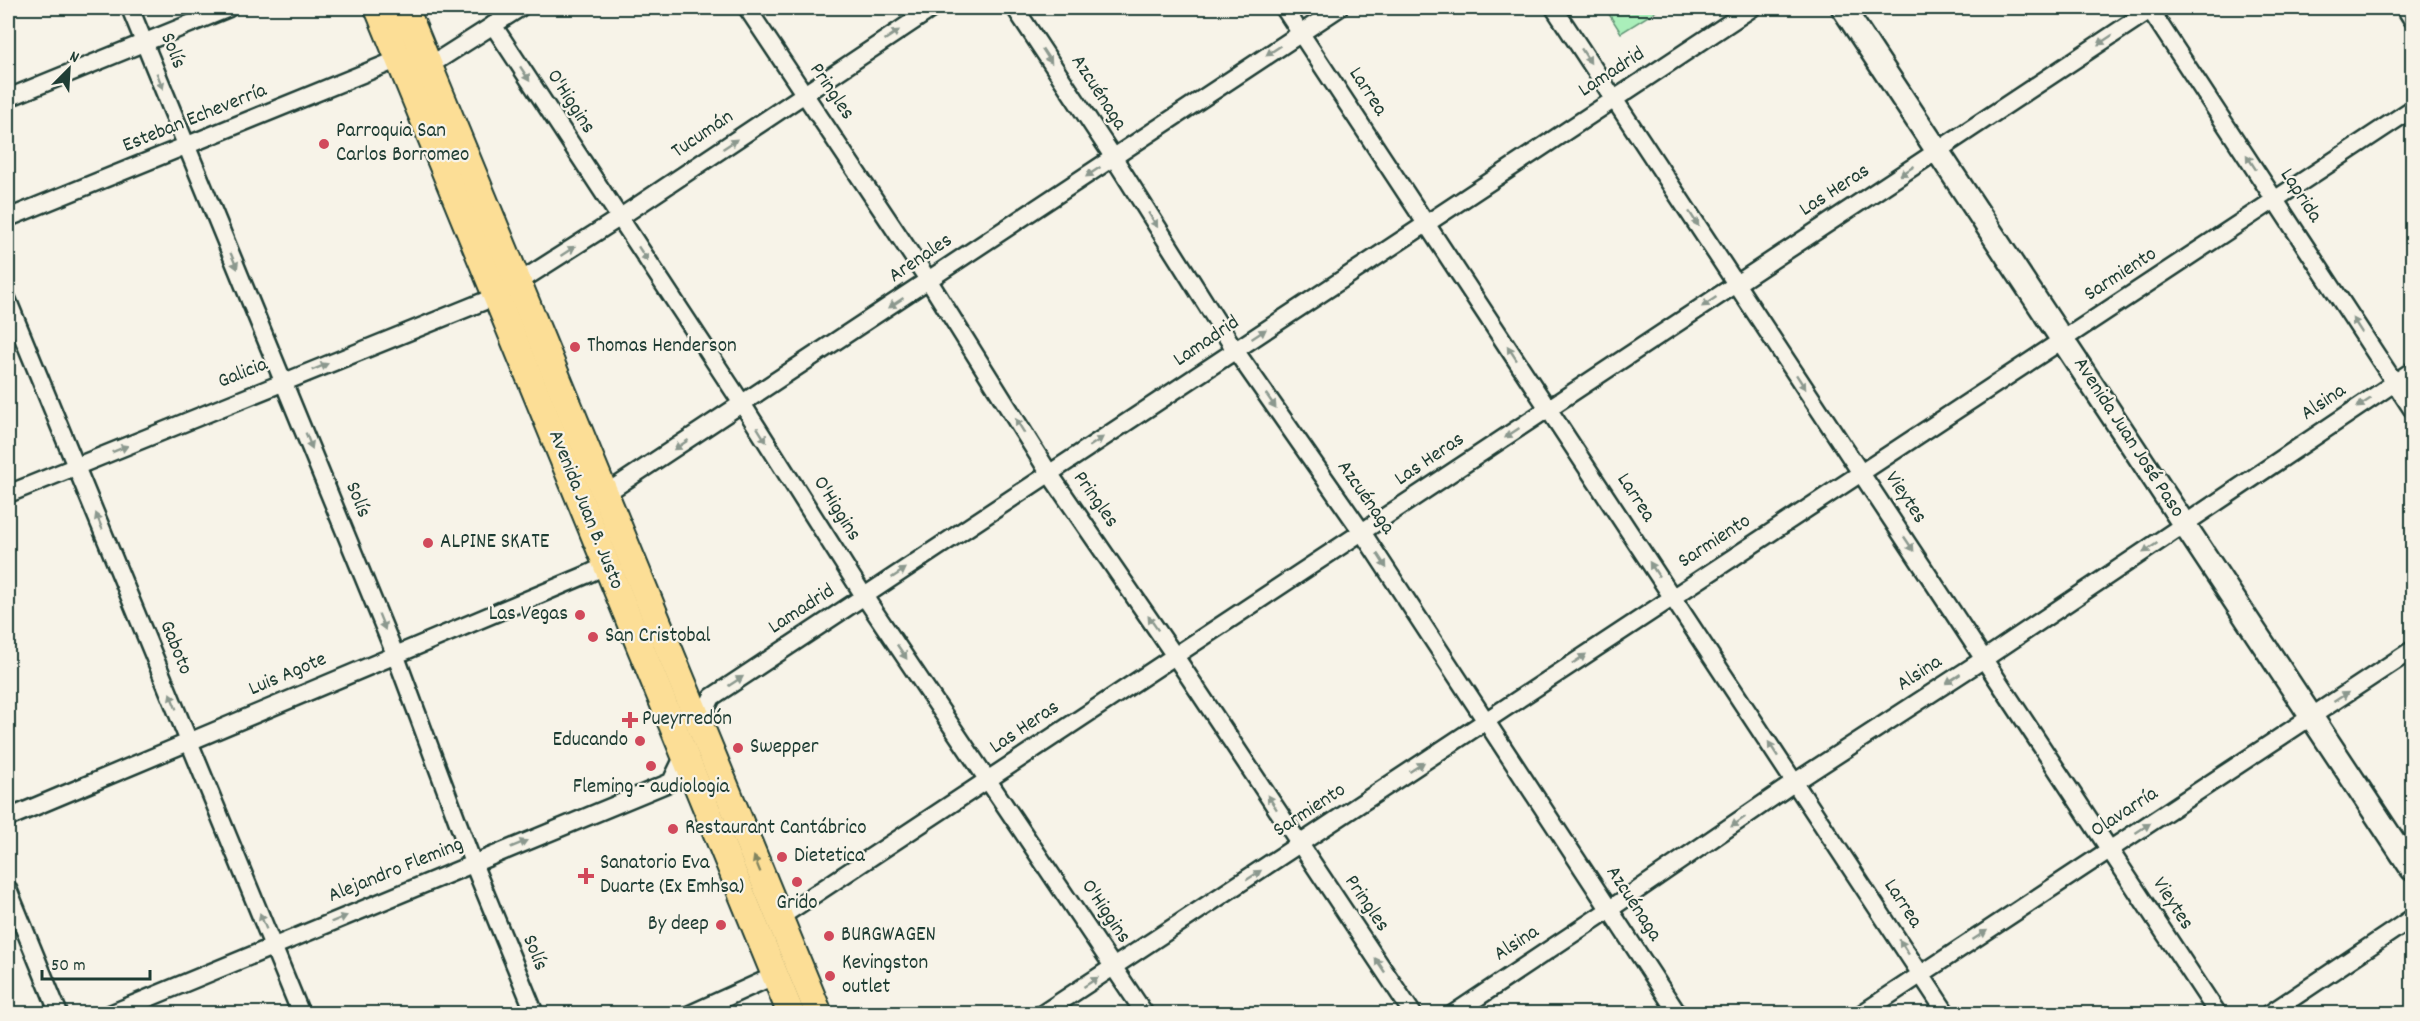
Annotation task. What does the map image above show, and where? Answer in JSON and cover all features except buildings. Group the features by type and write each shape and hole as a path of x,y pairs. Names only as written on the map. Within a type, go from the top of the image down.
{"main road":[{"name":"Avenida Juan B. Justo","path":"378,8 497,296 597,570 684,753 791,1014"},
{"name":"Avenida Juan B. Justo","path":"405,8 819,1014"},
{"name":"Avenida Juan José Paso","path":"1843,8 2412,869"}],"street":[{"name":"Solís","path":"130,8 395,654 473,863 535,1014"},
{"path":"8,98 229,8"},
{"path":"399,59 429,66 520,8"},
{"name":"Pringles","path":"747,8 929,281 1049,473 1175,656 1413,1014"},
{"name":"Tucumán","path":"497,296 619,218 933,8"},
{"name":"Azcuénaga","path":"1015,8 1114,158 1235,350 1362,532 1678,1014"},
{"name":"Larrea","path":"1284,8 1947,1014"},
{"name":"Arenales","path":"605,494 743,405 1339,8"},
{"name":"Vieytes","path":"1554,8 2217,1014"},
{"name":"Lamadrid","path":"684,753 712,697 1752,8"},
{"name":"Las Heras","path":"779,918 2151,8"},
{"name":"Laprida","path":"2151,8 2412,409"},
{"path":"2405,8 2412,19"},
{"name":"O'Higgins","path":"493,25 743,405 864,596 1145,1014"},
{"name":"Esteban Echeverría","path":"8,218 399,59"},
{"name":"Sarmiento","path":"1042,1014 2412,109"},
{"name":"Galicia","path":"8,494 497,296"},
{"name":"Gaboto","path":"8,301 302,1014"},
{"name":"Alsina","path":"1453,1014 1795,782 1984,659 2412,371"},
{"path":"597,570 605,494"},
{"name":"Luis Agote","path":"8,819 597,570"},
{"name":"Olavarría","path":"1861,1014 2412,650"},
{"name":"Alejandro Fleming","path":"110,1014 670,782 684,753"},
{"path":"8,889 59,1014"},
{"path":"690,1014 776,975 779,918"},
{"path":"2269,1014 2412,918"}],"green space":[{"path":"1605,8 1661,8 1621,33"}],"place":[{"name":"Parroquia San Carlos Borromeo","path":"324,144"},
{"name":"Thomas Henderson","path":"575,347"},
{"name":"ALPINE SKATE","path":"428,543"},
{"name":"Las Vegas","path":"580,615"},
{"name":"San Cristobal","path":"593,637"},
{"name":"Pueyrredón","path":"630,720"},
{"name":"Educando","path":"640,741"},
{"name":"Swepper","path":"738,748"},
{"name":"Fleming - audiologia","path":"651,766"},
{"name":"Restaurant Cantábrico","path":"673,829"},
{"name":"Dietetica","path":"782,857"},
{"name":"Sanatorio Eva Duarte (Ex Emhsa)","path":"586,876"},
{"name":"Grido","path":"797,882"},
{"name":"By deep","path":"721,925"},
{"name":"BURGWAGEN","path":"829,936"},
{"name":"Kevingston outlet","path":"830,976"}]}
